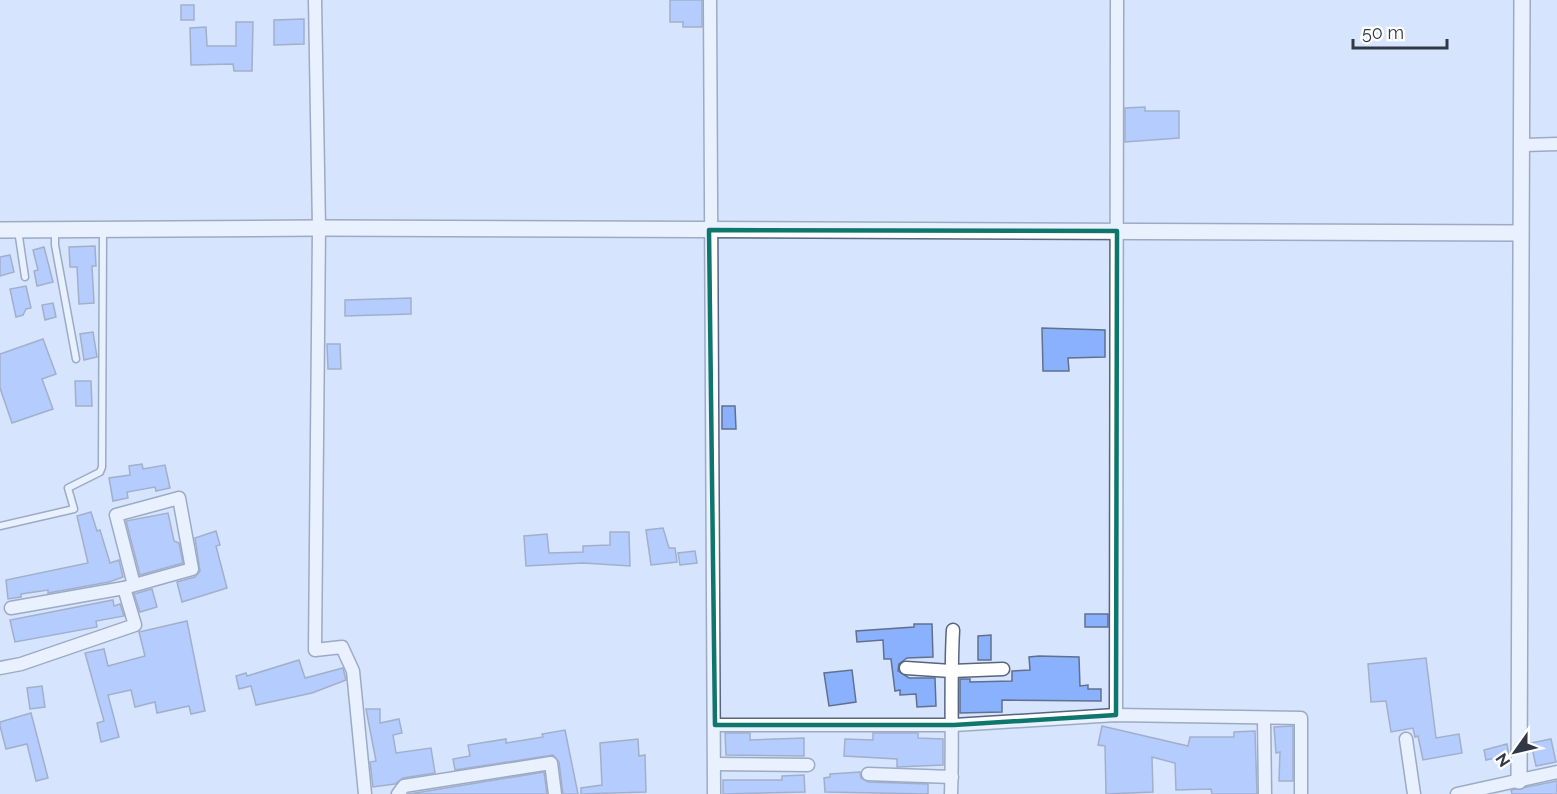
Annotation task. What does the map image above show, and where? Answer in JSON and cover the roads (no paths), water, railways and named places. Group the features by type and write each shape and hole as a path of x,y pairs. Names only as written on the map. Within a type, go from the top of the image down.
{"street":[{"path":"315,0 319,228 315,650 342,647 352,671 365,794"},
{"path":"710,0 709,230 714,794"},
{"path":"1116,715 1117,0"},
{"path":"1520,781 1522,0"},
{"path":"1521,145 1557,144"},
{"path":"0,230 319,228 1520,233"},
{"path":"0,668 21,664 135,625 129,587 116,515 179,498 192,569 129,587 11,608"},
{"path":"951,794 954,725 951,670 953,630"},
{"path":"906,668 1003,669"},
{"path":"715,725 954,725 1116,715 1301,718 1301,794"},
{"path":"1264,718 1265,794"},
{"path":"1406,739 1414,794"},
{"path":"398,794 404,786 551,763 555,794"},
{"path":"715,764 808,765"},
{"path":"1457,794 1557,772"},
{"path":"868,774 952,777"}],"lane":[{"path":"18,230 25,277"},
{"path":"0,526 74,509 68,488 100,472 102,467 103,230"},
{"path":"55,231 55,245 76,359"}]}
